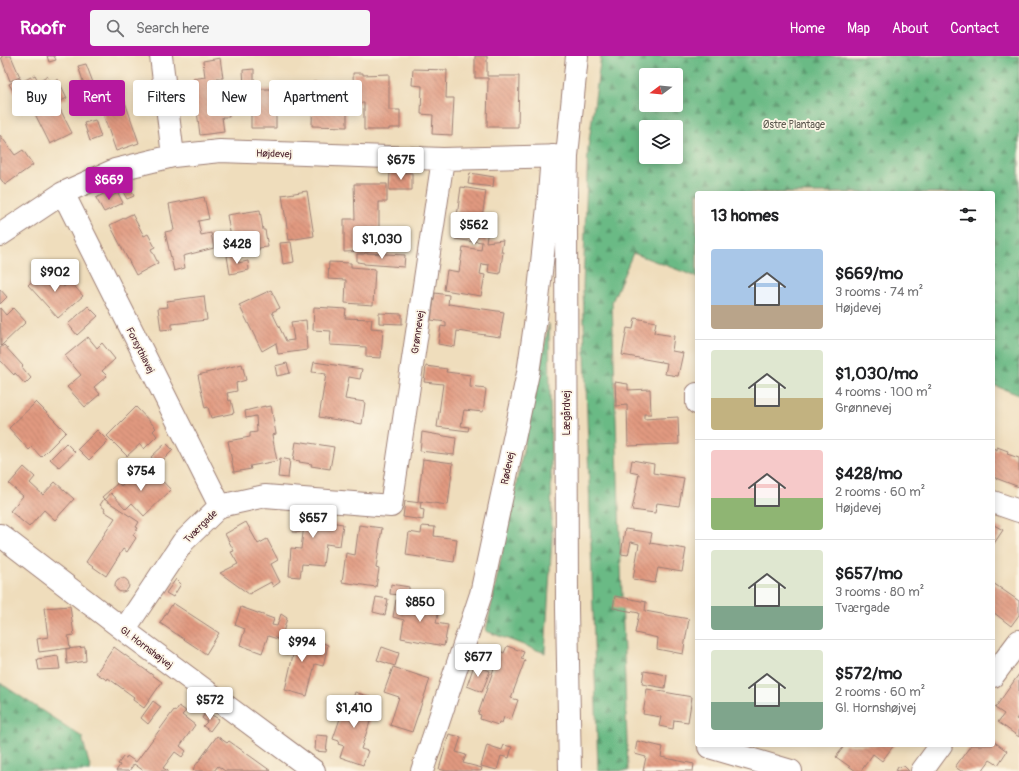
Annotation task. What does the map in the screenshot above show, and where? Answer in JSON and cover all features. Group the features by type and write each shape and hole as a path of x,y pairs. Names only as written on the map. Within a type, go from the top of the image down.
{"street":[{"path":"161,56 173,156"},
{"name":"Lægårdvej","path":"570,771 566,609 566,204 559,156 577,56"},
{"name":"Højdevej","path":"0,235 63,193 115,170 173,156 220,152 443,159 559,156"},
{"name":"Rødevej","path":"422,771 481,594 528,373 536,318 548,207 559,156"},
{"name":"Grønnevej","path":"391,506 443,159"},
{"name":"Forsythiavej","path":"63,193 220,506"},
{"name":"Tværgade","path":"124,630 184,542 220,506 265,496 391,506"},
{"path":"995,503 1019,511"},
{"name":"Gl. Hornshøjvej","path":"0,534 124,630 314,771"},
{"path":"995,673 1019,641"},
{"path":"712,747 791,771"},
{"path":"922,771 940,747"}],"green space":[{"name":"Østre Plantage","path":"601,56 1019,56 1019,395 995,386 995,191 695,191 695,276 633,253 612,302 628,771 598,771 583,287 588,148"},
{"path":"549,324 552,538 545,653 486,631"},
{"path":"0,683 82,737 91,771 0,771"}],"building":[{"path":"11,56 20,77 10,81 1,57"},
{"path":"47,56 54,56 56,60 49,62"},
{"path":"475,56 487,56 487,76 519,76 518,127 487,127 488,78 475,78"},
{"path":"220,58 223,78 217,78 217,80 207,80 207,116 229,117 222,117 224,132 200,135 198,116 199,116 199,80 193,79 205,77 203,61"},
{"path":"86,64 92,80 83,80 78,66"},
{"path":"254,69 254,80 244,80 243,70"},
{"path":"413,69 447,70 446,98 454,98 452,135 432,134 433,115 421,114 422,86 412,85"},
{"path":"353,73 363,73 363,75 389,74 389,110 400,110 400,128 389,128 389,130 364,130 362,80 353,80"},
{"path":"35,75 38,80 25,80"},
{"path":"47,76 49,80 40,80"},
{"path":"12,82 12,89 9,84"},
{"path":"61,85 67,98 61,101"},
{"path":"261,89 269,89 269,116 276,116 276,128 251,128 251,116 261,116"},
{"path":"125,102 139,143 116,151 104,116 125,116"},
{"path":"61,111 72,133 50,144 36,116 61,116"},
{"path":"312,116 347,116 347,127 312,126"},
{"path":"95,120 101,137 90,141 84,123"},
{"path":"0,135 15,155 23,150 33,165 5,185 0,178"},
{"path":"390,172 412,173 412,190 389,190"},
{"path":"470,173 494,177 493,187 468,184"},
{"path":"354,184 387,184 387,202 379,202 379,234 370,234 370,251 344,252 344,219 355,219"},
{"path":"129,186 134,196 127,199 122,190"},
{"path":"461,187 486,191 482,217 490,218 486,242 503,240 500,274 488,272 489,265 482,264 480,274 485,275 481,296 444,290 447,270 459,272 463,247 481,250 482,242 455,239"},
{"path":"307,191 314,236 289,240 282,195"},
{"path":"107,192 110,197 118,193 123,203 104,212 96,198"},
{"path":"204,197 209,219 198,221 201,235 211,233 214,248 183,256 185,268 174,271 165,232 174,230 169,204"},
{"path":"260,210 263,230 265,230 268,247 234,254 227,215"},
{"path":"132,214 144,236 148,234 155,247 151,249 158,263 136,275 110,225"},
{"path":"291,242 294,262 283,264 280,243"},
{"path":"236,254 238,263 248,261 249,270 230,274 227,256"},
{"path":"357,254 405,255 404,267 364,264 357,262"},
{"path":"329,262 351,263 351,267 375,269 373,305 345,303 346,280 328,279"},
{"path":"46,268 64,287 70,281 83,296 58,318 28,285"},
{"path":"0,289 7,297 0,304"},
{"path":"271,290 280,308 272,312 286,341 294,340 291,322 306,320 307,350 278,354 276,343 262,351 239,305"},
{"path":"435,293 449,295 448,305 504,312 500,337 457,331 455,347 438,344 441,326 446,327 446,322 431,320"},
{"path":"204,296 207,320 172,324 172,329 161,330 158,308 168,307 167,301"},
{"path":"88,306 98,316 77,335 68,324"},
{"path":"314,307 346,309 345,318 372,319 371,328 383,329 381,358 366,357 366,347 330,345 331,331 313,330"},
{"path":"0,308 6,315 13,308 26,322 1,346"},
{"path":"379,313 402,314 402,324 379,323"},
{"path":"635,318 656,322 654,333 674,336 672,351 683,353 678,376 665,374 667,363 622,355 627,328 633,329"},
{"path":"88,337 97,348 102,343 115,359 102,371 107,376 94,387 100,394 85,407 67,387 81,375 65,356"},
{"path":"4,345 23,366 22,367 31,378 25,384 0,360 0,348"},
{"path":"314,362 362,369 360,379 349,377 345,399 365,402 362,424 319,417 326,374 312,372"},
{"path":"287,363 290,373 277,376 275,366"},
{"path":"242,364 246,380 236,383 237,391 227,393 229,401 231,400 234,413 211,418 208,407 205,408 198,375"},
{"path":"426,366 447,369 446,372 471,375 470,387 486,389 483,412 464,410 461,426 469,427 468,431 437,427 443,384 424,382"},
{"path":"615,382 628,384 628,390 650,389 651,414 644,414 644,419 678,417 679,444 628,446 627,405 616,406"},
{"path":"36,402 66,432 41,457 32,447 29,450 9,428"},
{"path":"271,406 276,434 272,435 277,461 250,466 251,469 234,472 228,441 250,437 250,433 257,432 256,416 246,418 245,411"},
{"path":"136,407 156,428 153,431 157,436 144,449 140,444 127,456 107,436"},
{"path":"97,430 108,441 89,460 78,449"},
{"path":"422,432 456,438 454,455 420,451"},
{"path":"296,442 334,447 330,469 311,466 312,464 293,460"},
{"path":"66,443 75,452 59,467 50,459"},
{"path":"166,443 173,450 158,465 151,457"},
{"path":"997,447 1008,451 1007,454 1019,458 1019,487 995,478 995,449 997,450"},
{"path":"280,458 290,460 288,478 278,477"},
{"path":"423,459 453,463 448,505 418,501"},
{"path":"632,460 654,464 653,473 684,478 679,506 657,503 655,513 632,510 639,474 630,472"},
{"path":"24,467 35,477 30,483 43,495 55,482 74,499 55,520 44,510 29,527 10,511 23,496 9,484"},
{"path":"150,468 171,490 144,516 132,503 126,509 111,493 105,500 102,497 118,483 121,486 130,477 135,483"},
{"path":"104,499 139,522 136,527 138,528 133,535 136,538 127,552 123,549 106,576 86,562 115,518 104,511 105,509 100,505"},
{"path":"405,501 421,503 420,509 424,510 423,520 403,517"},
{"path":"295,509 330,514 329,522 343,524 340,546 326,544 323,566 302,564 300,577 289,576 291,548 301,549 304,525 301,525 300,532 293,532"},
{"path":"246,522 258,544 267,539 278,560 271,564 280,582 273,587 271,582 249,594 220,573 238,564 231,552 234,551 225,534"},
{"path":"359,525 382,528 376,568 379,569 376,587 342,582 346,553 355,555"},
{"path":"422,526 435,527 434,536 457,539 454,562 406,555 409,532 421,534"},
{"path":"995,526 1003,530 995,542"},
{"path":"625,529 652,533 650,543 686,549 682,572 658,568 655,583 633,579 639,544 631,542 628,555 621,554"},
{"path":"122,578 127,580 129,585 127,590 122,592 117,590 115,585 117,580"},
{"path":"176,579 181,584 173,597 166,593"},
{"path":"391,584 409,587 409,592 400,591 400,595 390,594"},
{"path":"995,584 1019,601 1019,615 1011,626 995,614"},
{"path":"615,596 646,602 645,611 689,619 683,654 657,649 658,638 635,633 639,613 613,608"},
{"path":"376,597 388,599 385,615 373,612"},
{"path":"396,600 431,606 430,608 439,610 436,623 448,625 444,646 401,638 404,620 393,617"},
{"path":"173,603 219,633 206,654 160,623"},
{"path":"70,606 74,635 68,636 70,648 39,652 37,639 48,637 44,608"},
{"path":"241,607 274,619 272,625 277,626 281,614 287,618 281,640 268,636 262,653 240,645 245,629 235,625"},
{"path":"285,635 295,637 295,640 319,645 317,652 320,653 323,643 328,645 323,666 315,664 307,696 285,690 293,655 281,653"},
{"path":"507,646 524,652 521,659 525,660 511,698 518,700 511,720 504,717 502,723 499,722 498,725 480,719 481,715 478,714 500,651 504,653"},
{"path":"85,647 86,661 67,664 66,649"},
{"path":"114,647 162,682 144,708 133,700 134,697 108,678 107,680 96,673"},
{"path":"382,647 399,653 395,666 377,660"},
{"path":"58,656 60,669 39,670 37,659"},
{"path":"474,665 490,671 482,692 467,686"},
{"path":"393,667 430,679 412,732 390,725 399,697 384,692"},
{"path":"644,671 667,675 665,688 642,684"},
{"path":"1019,674 1019,715 1016,719 1019,721 1019,737 998,722 1004,714 995,708"},
{"path":"647,689 692,697 688,722 674,720 673,729 659,726 661,717 643,714"},
{"path":"355,692 370,697 365,714 372,716 361,749 368,751 363,765 340,757 344,746 338,744 339,741 333,739 344,707 350,709"},
{"path":"153,701 161,707 148,724 141,718"},
{"path":"179,706 186,711 182,715 195,725 180,746 186,751 182,757 175,752 163,768 168,771 144,771 134,764 129,771 116,771 120,765 118,764 123,757 126,758 127,756 136,762 174,710 176,711"},
{"path":"206,712 219,719 210,731 203,726 207,722 202,718"},
{"path":"449,734 461,737 456,752 466,755 463,763 482,768 481,771 446,771 439,769"},
{"path":"316,735 328,736 326,752 315,751"},
{"path":"217,736 227,743 229,741 271,771 225,771 218,766 214,771 195,771 193,769"},
{"path":"637,741 663,747 661,757 694,764 693,771 643,771 646,757 635,754"},
{"path":"995,742 1007,751 998,765 990,760 982,771 961,771 955,767 970,747 995,747"},
{"path":"487,745 502,750 504,745 512,747 509,758 501,756 497,770 481,766"},
{"path":"844,747 892,747 882,761 873,754 861,771 856,771 836,757"},
{"path":"904,766 909,771 896,771 898,767"}]}
